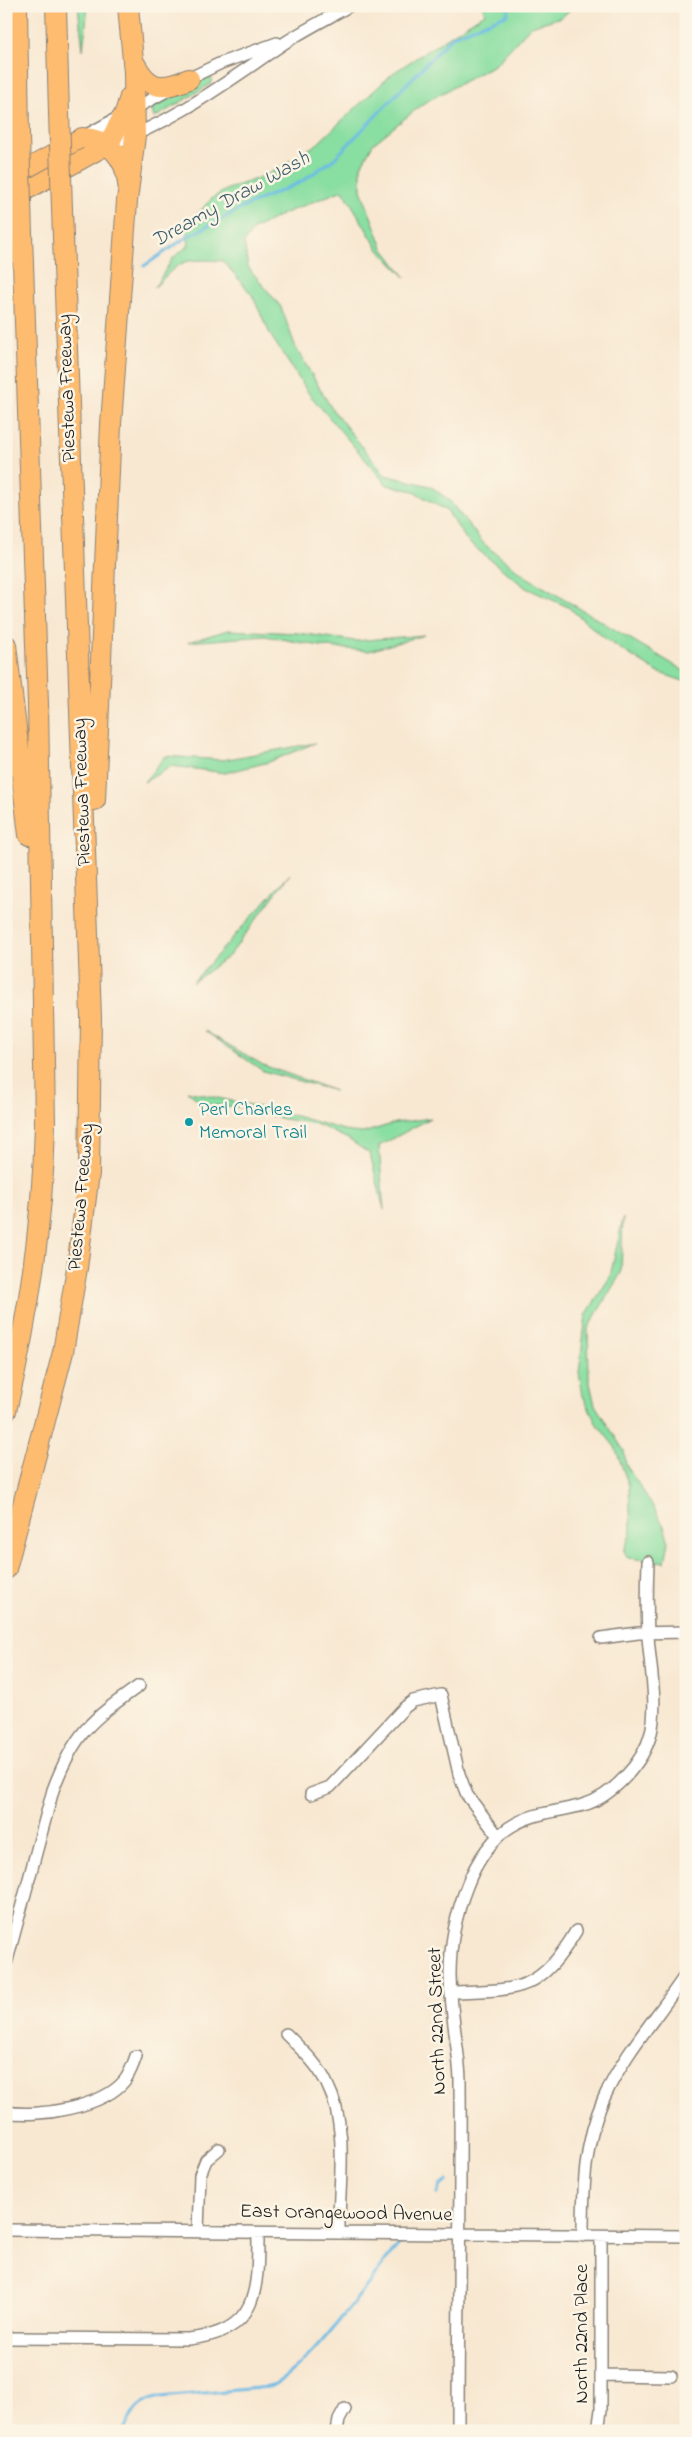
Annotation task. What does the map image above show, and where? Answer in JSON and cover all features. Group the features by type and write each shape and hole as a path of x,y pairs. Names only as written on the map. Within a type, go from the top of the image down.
{"highway":[{"name":"Piestewa Freeway","path":"6,1411 33,1279 44,1172 45,1080 37,675 19,136 17,6"},
{"name":"Piestewa Freeway","path":"6,1569 63,1352 78,1259 88,1174 91,1017 56,6"},
{"path":"88,919 100,714 111,424 127,201 135,136 130,111 133,65 128,6"},
{"path":"133,65 144,79 153,85 169,86 189,78"},
{"path":"108,145 130,111"},
{"path":"82,138 95,139 108,145 125,168 127,201"},
{"path":"6,645 42,928"}],"main road":[{"path":"6,180 82,138"},
{"path":"6,202 108,145"}],"street":[{"path":"108,145 135,136 224,85 293,38 349,6"},
{"path":"82,138 221,62 293,38"},
{"name":"North 22nd Street","path":"458,2431 460,2079 458,2045 451,1992 452,1948 456,1922 466,1887 476,1866 498,1836 525,1820 586,1804 609,1791 636,1764 651,1734 653,1702 648,1632 648,1562"},
{"path":"600,1638 648,1632 686,1632"},
{"path":"6,1964 53,1790 71,1747 98,1715 139,1686"},
{"path":"311,1794 330,1786 404,1708 413,1701 441,1695 459,1774 467,1795 498,1836"},
{"path":"451,1992 518,1987 536,1981 549,1970 576,1931"},
{"name":"North 22nd Place","path":"583,2236 583,2189 587,2154 603,2098 628,2056 686,1974"},
{"path":"286,2034 314,2063 327,2084 336,2110 340,2133 340,2234"},
{"path":"6,2112 44,2114 74,2108 100,2098 124,2082 136,2056"},
{"path":"198,2231 200,2175 206,2160 219,2149"},
{"name":"East Orangewood Avenue","path":"6,2230 686,2236"},
{"path":"6,2338 188,2340 210,2337 239,2320 253,2297 258,2269 258,2233"},
{"name":"North 22nd Place","path":"595,2431 599,2424 602,2375 601,2236"},
{"path":"602,2375 671,2376"},
{"path":"337,2431 339,2420 345,2409"}],"green space":[{"path":"78,6 88,6 83,50"},
{"path":"482,6 574,6 562,17 531,26 496,64 424,103 373,144 361,166 361,190 383,248 406,278 378,249 343,190 285,213 254,229 244,242 248,267 281,307 296,348 332,409 385,475 430,486 449,500 484,544 525,576 686,672 686,682 657,672 608,641 568,607 526,588 468,542 447,511 413,491 387,485 309,394 271,336 252,295 223,261 199,260 184,262 171,271 154,288 173,258 189,245 186,227 212,198 228,189 267,175 317,144 393,73 485,13"},
{"path":"207,76 212,78 211,84 154,118 151,106"},
{"path":"228,630 298,633 355,641 424,635 369,651 326,647 265,636 188,642"},
{"path":"315,743 269,762 225,773 172,766 144,782 165,756 223,760"},
{"path":"290,874 230,955 192,983"},
{"path":"205,1031 263,1065 335,1091 263,1071"},
{"path":"187,1091 285,1113 351,1132 363,1133 395,1123 431,1118 379,1146 384,1210 370,1154 348,1139 316,1124 278,1118 244,1107 204,1105"},
{"path":"623,1218 621,1273 588,1328 589,1379 595,1405 624,1451 626,1465 664,1526 669,1542 665,1562 628,1558 624,1551 631,1532 629,1486 615,1447 596,1423 583,1396 579,1372 586,1315 610,1277"}],"waterway":[{"name":"Dreamy Draw Wash","path":"144,266 187,237 248,205 301,182 334,159 453,36 508,14 508,6"},
{"path":"437,2193 440,2186 448,2181"},
{"path":"123,2431 137,2408 146,2401 161,2397 269,2387 285,2378 320,2344 400,2243"}],"place":[{"name":"Perl Charles Memoral Trail","path":"189,1122"}]}
